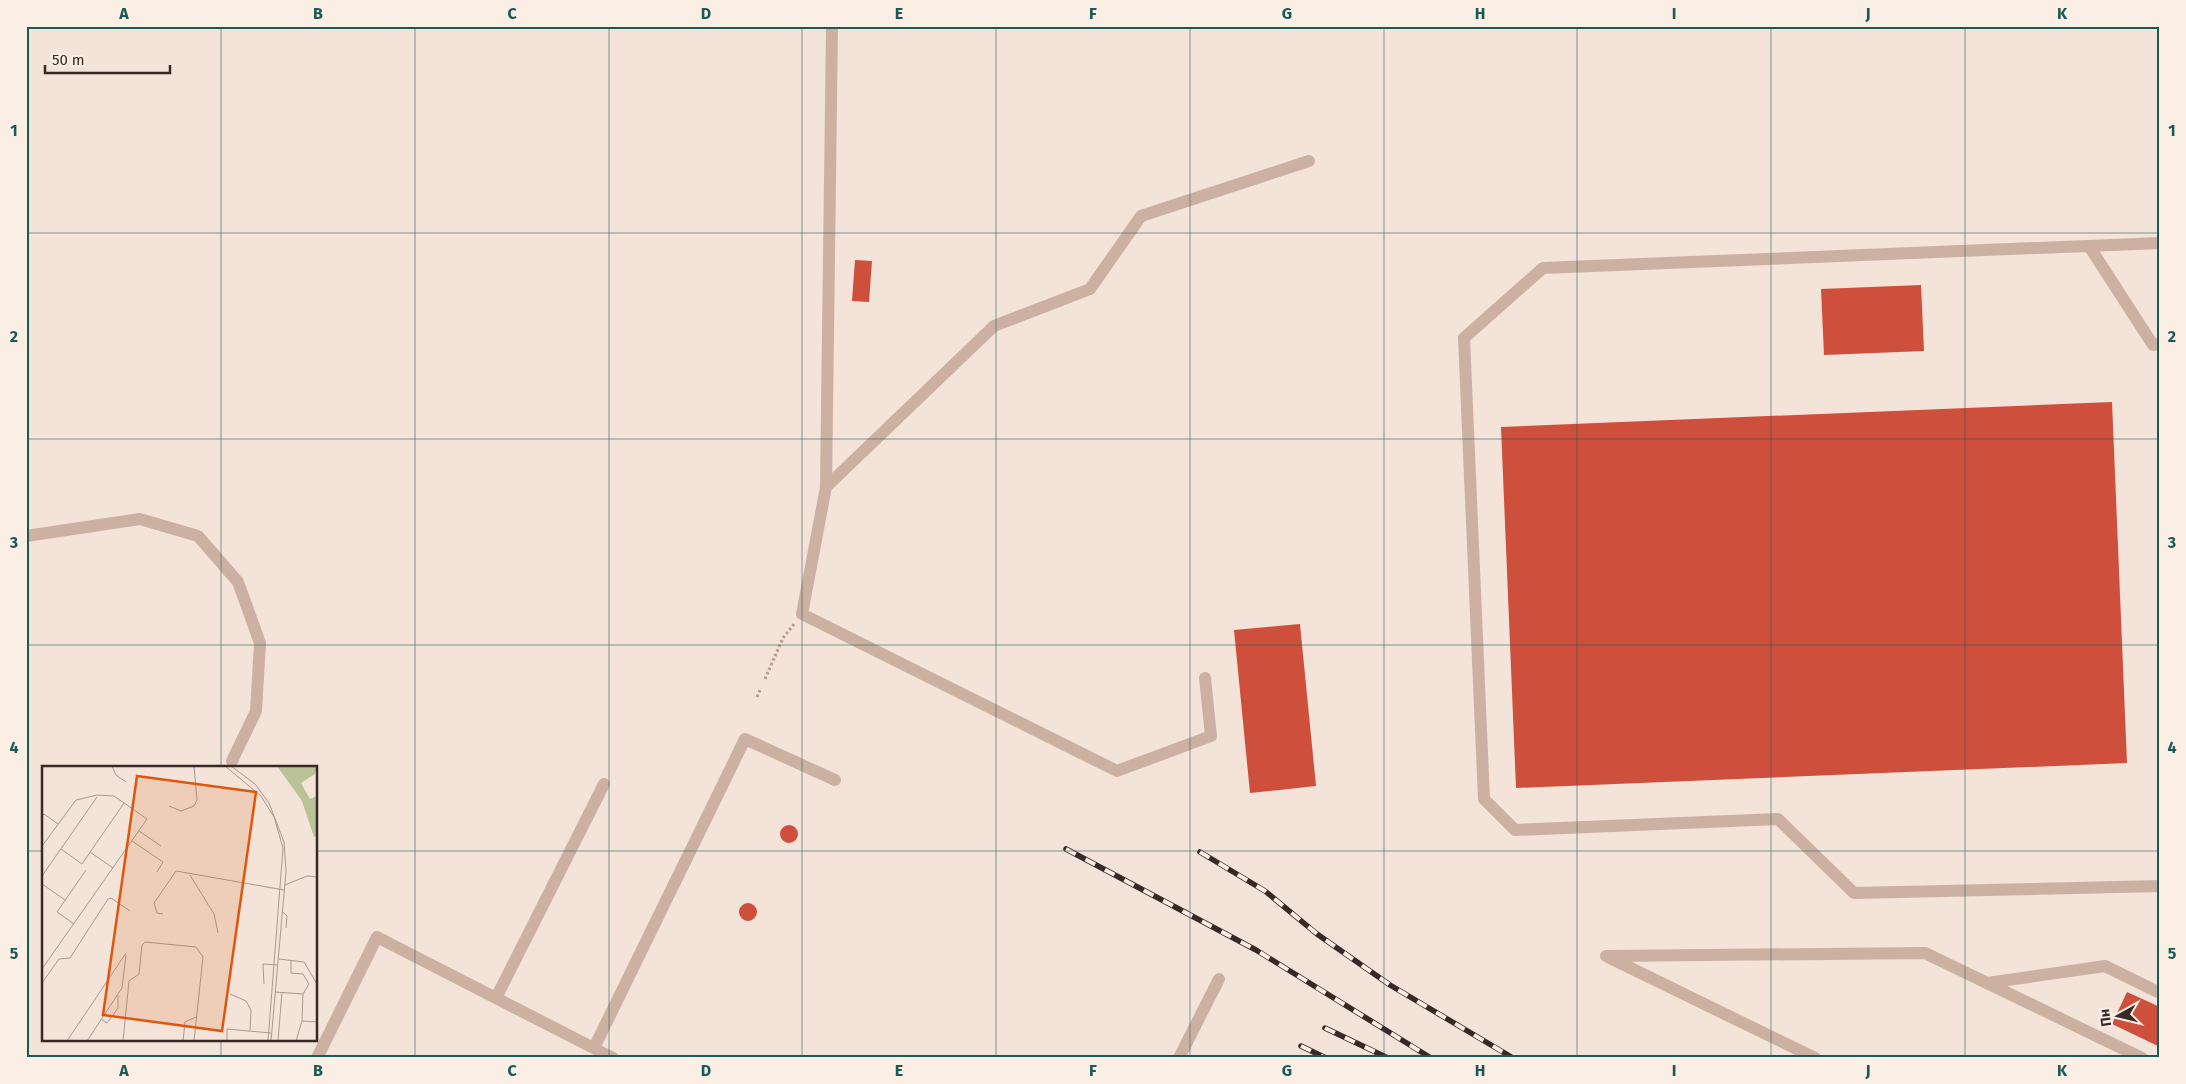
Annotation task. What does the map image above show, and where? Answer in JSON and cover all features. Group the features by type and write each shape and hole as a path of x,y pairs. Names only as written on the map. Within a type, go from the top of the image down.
{"lane":[{"path":"832,26 826,487 802,614 1117,771 1211,736 1205,678"},
{"path":"826,487 994,326 1090,289 1141,216 1309,161"},
{"path":"2160,243 1543,268 1464,338 1484,799 1515,830 1778,819 1854,893 2160,886"},
{"path":"2089,246 2152,345 2160,344"},
{"path":"26,536 140,519 198,536 238,582 260,643 256,711 232,761"},
{"path":"594,1048 746,739 835,780"},
{"path":"496,998 604,784"},
{"path":"317,1058 377,937 613,1058"},
{"path":"1815,1058 1606,956 1925,954 2142,1058"},
{"path":"1987,983 2105,966 2160,993"},
{"path":"1179,1058 1219,978"}],"path":[{"path":"765,679 783,638"},
{"path":"757,697 761,688"}],"building":[{"path":"855,260 872,261 869,302 852,301"},
{"path":"1921,285 1924,351 1824,355 1821,289"},
{"path":"2112,402 2127,763 1516,788 1501,427"},
{"path":"1300,624 1316,786 1250,793 1234,630"},
{"path":"789,825 795,828 798,834 795,840 789,843 783,840 780,834 783,828"},
{"path":"748,903 754,906 757,912 754,918 748,921 742,918 739,912 742,906"},
{"path":"2127,992 2160,1007 2160,1047 2112,1024"}],"railway":[{"path":"1066,849 1256,950 1431,1058"},
{"path":"1200,852 1265,891 1317,934 1390,985 1513,1058"},
{"path":"1325,1028 1388,1058"},
{"path":"1301,1046 1326,1058"}]}
